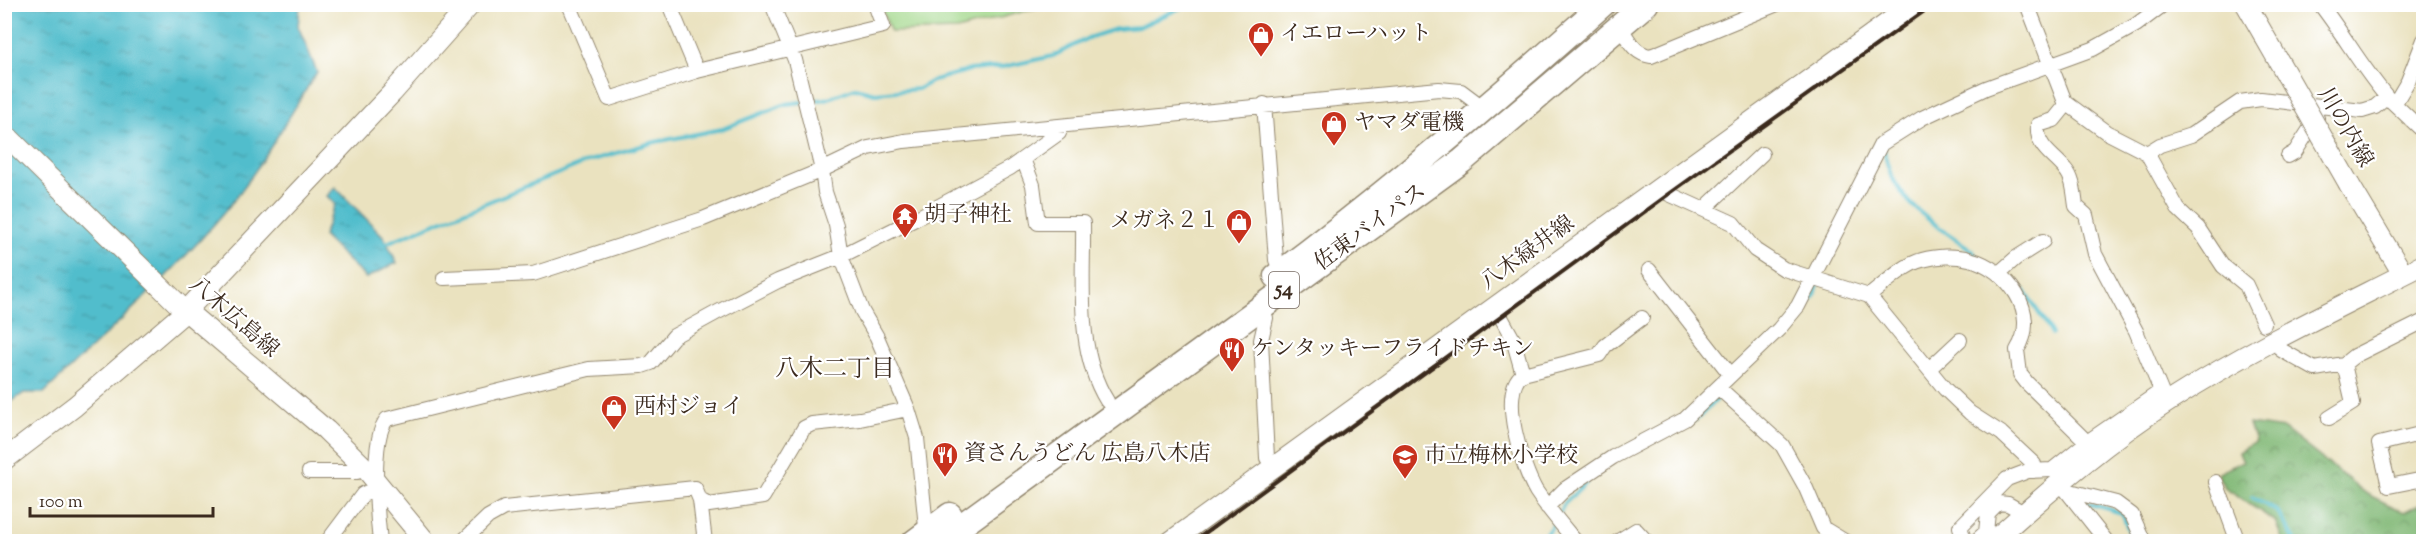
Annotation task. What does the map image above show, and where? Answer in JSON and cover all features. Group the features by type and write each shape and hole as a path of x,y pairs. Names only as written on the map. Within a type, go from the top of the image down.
{"highway":[{"name":"佐東バイパス","path":"927,539 1261,307 1285,280 1354,218 1485,109 1603,4"},
{"name":"佐東バイパス","path":"927,539 1107,401 1462,161 1646,4"}],"main road":[{"path":"4,460 75,406 186,311 392,93 471,4"},
{"name":"八木緑井線","path":"1170,542 1914,4"},
{"name":"川の内線","path":"2246,4 2403,274"},
{"name":"八木広島線","path":"4,133 186,311 317,423 371,478 426,542"},
{"path":"1992,542 2024,513 2063,487 2136,423 2207,377 2424,264"}],"street":[{"path":"569,4 609,99 697,71 793,54 883,26 875,4"},
{"path":"669,4 697,71"},
{"path":"772,4 793,54 822,170 825,192 836,225 841,256 862,311 877,338 908,409 922,462 927,539"},
{"path":"1620,27 1635,49 1651,56 1777,4"},
{"path":"2027,4 2049,64 2067,104 2106,132 2147,153 2178,209 2198,228 2223,266 2246,285 2264,324"},
{"path":"1547,507 1565,489 1613,457 1685,419 1779,329 1798,306 1881,144 1933,113 2049,64 2093,49 2136,25 2164,4"},
{"path":"2320,4 2338,27 2366,72 2424,132"},
{"path":"2147,153 2160,145 2191,135 2240,102 2261,99 2362,111 2375,107 2391,100 2408,81 2424,40"},
{"path":"444,278 533,274 703,219 822,170 868,148 904,141 1264,104 1439,89 1461,91 1485,109"},
{"path":"1264,104 1276,260 1285,280"},
{"path":"1965,542 1960,527 2007,478 2034,471 2052,470 2087,442 2161,391 2136,331 2095,254 2086,215 2076,206 2073,186 2067,170 2046,151 2038,135 2038,125 2054,120 2067,104"},
{"path":"2288,156 2295,152 2315,120 2331,108"},
{"path":"380,542 371,478 379,427 387,419 589,369 642,366 651,363 674,336 778,281 841,256 915,219 1023,159 1059,133 1061,126"},
{"path":"1704,209 1762,154"},
{"path":"1023,159 1033,185 1038,223 1083,224 1086,345 1097,386 1107,401"},
{"path":"1661,186 1669,194 1733,223 1755,250 1784,269 1869,296 1929,369 1970,413 2001,432 2022,451 2034,464 2034,471"},
{"path":"1999,273 2016,258 2043,241"},
{"path":"1869,296 1913,263 1924,259 1950,256 1970,259 1999,273 2016,293 2026,315 2022,342 2017,350 2020,374 2087,442"},
{"path":"1648,270 1730,374"},
{"path":"1261,307 1266,318 1261,340 1268,458 1274,467"},
{"path":"1496,308 1513,339 1523,374"},
{"path":"1576,542 1547,507 1528,474 1513,423 1511,400 1518,378 1523,374 1599,355 1605,346 1642,318"},
{"path":"2281,350 2315,369 2344,364 2354,356 2424,321"},
{"path":"1929,369 1960,340"},
{"path":"2329,418 2353,403 2344,364"},
{"path":"1719,388 1782,445 1805,486 1824,528 1846,542"},
{"path":"700,500 709,505 763,497 804,428 812,424 860,419 908,409"},
{"path":"2424,433 2379,444 2389,486 2424,479"},
{"path":"309,472 357,472 371,478"},
{"path":"327,542 363,494 371,478"},
{"path":"2216,482 2238,542"},
{"path":"2063,487 2107,542"},
{"path":"2063,487 2116,503 2132,515 2144,542"},
{"path":"462,542 488,517 504,508 695,488 700,500 705,542"},
{"path":"1975,542 1986,532 1988,513 1998,503 2008,504 2024,513"},
{"path":"1617,542 1636,530 1647,542"}],"green space":[{"path":"880,5 1047,5 957,30 891,32"},
{"path":"2249,424 2284,429 2367,494 2404,512 2423,502 2423,541 2283,541 2275,521 2226,489 2217,474 2243,461 2239,452 2255,442"}],"water":[{"path":"5,5 300,5 298,26 317,72 239,193 184,258 44,393 24,393 5,406"},
{"path":"335,187 384,237 397,263 366,278 323,236 335,204 327,196"}],"waterway":[{"path":"809,101 826,99 855,88 875,93 918,89 934,80 970,70 1003,67 1053,56 1088,38 1116,29 1139,27 1189,4"},
{"path":"2055,70 2081,60"},
{"path":"384,244 589,161 655,142 722,129 786,104 802,102"},
{"path":"1884,150 1892,177 1907,200 1938,227 1972,250 1976,257"},
{"path":"1804,307 1815,295 1818,283"},
{"path":"2018,287 2025,291 2052,334"},
{"path":"1691,422 1720,395"},
{"path":"1558,516 1564,504 1586,483"},
{"path":"2252,497 2278,512 2296,542"},
{"path":"2080,501 2122,513 2133,542"},
{"path":"1540,542 1555,522"}],"railway":[{"path":"1193,542 1669,194 1934,4"}],"place":[{"name":"イエローハット","path":"1261,58"},
{"name":"ヤマダ電機","path":"1334,147"},
{"name":"胡子神社","path":"905,239"},
{"name":"メガネ２１","path":"1239,245"},
{"name":"ケンタッキーフライドチキン","path":"1232,373"},
{"name":"西村ジョイ","path":"614,431"},
{"name":"資さんうどん 広島八木店","path":"945,478"},
{"name":"市立梅林小学校","path":"1405,480"}],"district":[{"name":"八木二丁目","path":"835,370"}]}
